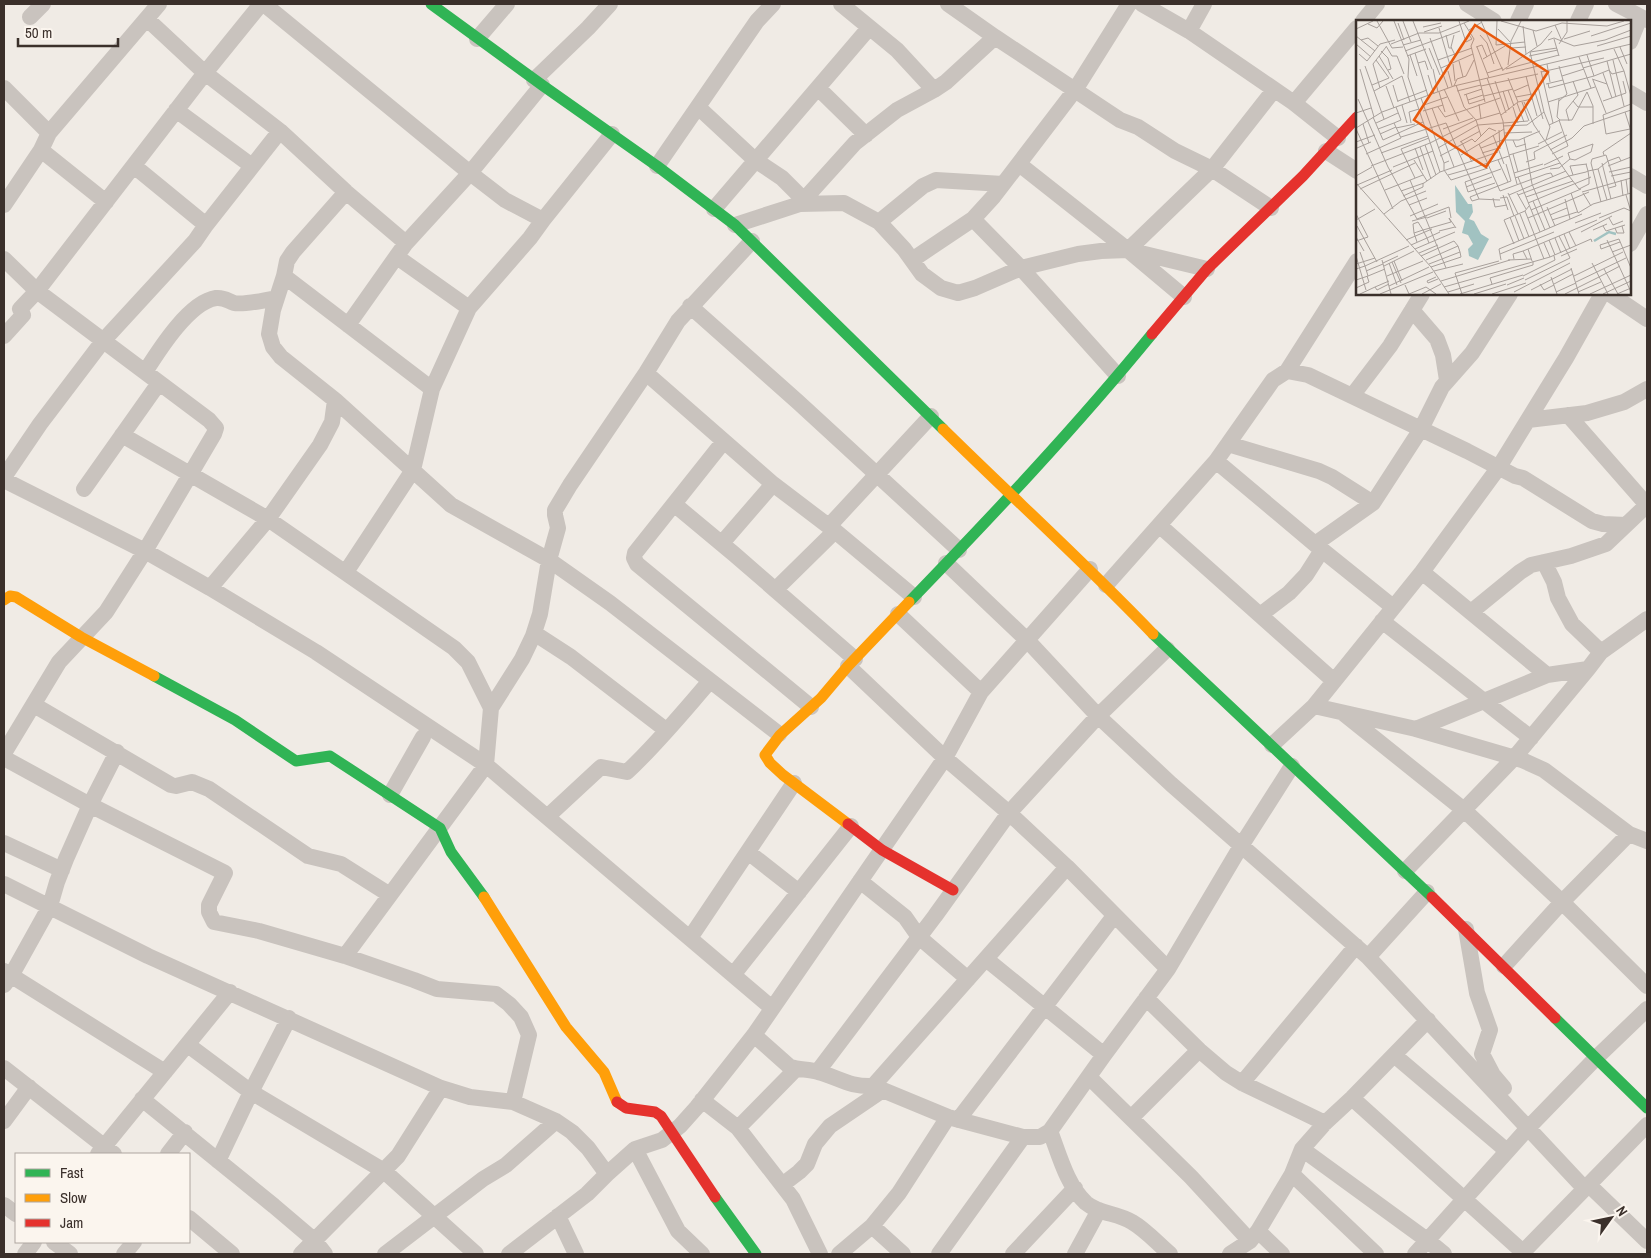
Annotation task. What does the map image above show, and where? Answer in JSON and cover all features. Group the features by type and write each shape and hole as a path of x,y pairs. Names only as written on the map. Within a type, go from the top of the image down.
{"street":[{"path":"30,16 43,4"},
{"path":"6,197 41,150 49,133 159,4"},
{"path":"4,336 23,316 20,309 106,202 205,73 263,4 505,200 543,220"},
{"path":"431,4 477,39 657,166 735,225 1011,496 1090,569 1167,648 1466,929 1647,1108"},
{"path":"477,39 506,4"},
{"path":"348,325 406,243 470,173 538,82 610,4"},
{"path":"657,166 757,21 773,4"},
{"path":"841,4 897,50 934,90"},
{"path":"912,260 944,240 973,218 1002,184 1076,90 1129,4"},
{"path":"953,890 882,850 794,783 770,763 765,754 779,734 812,707 1011,496 1118,376 1207,269 1271,208 1326,151 1350,130 1294,103 1189,31 1142,4"},
{"path":"1189,31 1204,4"},
{"path":"1363,20 1375,4"},
{"path":"1518,20 1526,4"},
{"path":"1578,20 1586,4"},
{"path":"1616,4 1644,18 1631,40"},
{"path":"955,6 995,37 1120,120 1138,127 1175,151 1212,169 1271,208"},
{"path":"1470,11 1492,20"},
{"path":"147,18 205,73 280,131 346,192 406,243"},
{"path":"714,209 869,28"},
{"path":"1294,103 1356,29"},
{"path":"802,202 855,144 897,110 946,82 995,37"},
{"path":"4,88 49,133"},
{"path":"818,88 866,135"},
{"path":"1128,250 1212,169 1274,90"},
{"path":"1631,94 1647,103"},
{"path":"698,107 756,160 782,178 802,202"},
{"path":"176,110 252,166"},
{"path":"280,131 195,241 103,341 40,424 4,478 145,551 210,588 316,652 486,765 772,1008"},
{"path":"346,572 413,470 432,389 469,308 530,238 612,134"},
{"path":"41,150 106,202"},
{"path":"1326,151 1356,170"},
{"path":"1018,164 1184,296"},
{"path":"134,166 206,225"},
{"path":"1631,177 1647,186"},
{"path":"879,222 923,186 936,180 1002,184"},
{"path":"346,192 293,252 287,262 269,334 273,347 281,357 335,400 451,505 549,560 610,603 779,734"},
{"path":"735,225 802,202 844,203 879,222 922,274 941,288 958,293 975,288 1021,268 1101,250 1128,250 1207,269"},
{"path":"1631,242 1647,214"},
{"path":"973,218 1021,268 1118,376"},
{"path":"345,956 486,765 491,708 522,659 540,614 549,560 558,528 555,510 678,320 752,241"},
{"path":"397,257 469,308"},
{"path":"4,259 37,290 209,420 216,428 192,474 106,612 58,662 34,705 4,752"},
{"path":"1106,585 1216,461 1273,380 1287,372 1356,263"},
{"path":"284,276 432,389"},
{"path":"1352,396 1390,346 1421,295"},
{"path":"1260,615 1289,593 1306,575 1318,547 1373,503 1421,429 1447,380 1472,353 1509,295"},
{"path":"1272,745 1314,706 1422,572 1499,467 1601,295"},
{"path":"1611,295 1647,319"},
{"path":"145,372 172,332 202,304 214,298 222,298 235,303 277,298"},
{"path":"690,306 959,550"},
{"path":"1412,310 1437,339 1447,380"},
{"path":"646,372 773,484 832,528 914,597"},
{"path":"1287,372 1308,375 1515,476 1523,478 1592,521 1603,524 1626,525"},
{"path":"84,489 159,383"},
{"path":"1528,420 1587,413 1624,402 1647,389"},
{"path":"210,588 268,519 320,445 332,422 335,400"},
{"path":"1471,612 1531,565 1571,556 1606,544 1647,505 1568,415"},
{"path":"775,590 931,416"},
{"path":"122,435 268,519 454,648 468,662 491,708"},
{"path":"724,441 635,553 634,558 637,564 812,707"},
{"path":"1228,444 1319,471 1373,503"},
{"path":"1216,461 1318,547 1394,607"},
{"path":"722,543 773,484"},
{"path":"674,504 775,590 852,663 945,758 1009,813 1067,867 1168,969"},
{"path":"1158,525 1334,681"},
{"path":"1544,562 1554,582 1558,598 1572,624 1601,652"},
{"path":"946,563 1027,640 1098,716 1241,846 1368,957 1587,1187 1647,1241"},
{"path":"509,1254 587,1194 606,1174 636,1149 662,1140 680,1126 754,1035 945,758 981,692 1090,569"},
{"path":"1422,572 1546,675"},
{"path":"4,600 10,596 16,597 81,637 235,720 296,761 303,762 320,756 330,756 440,828 451,852 493,909 566,1027 604,1072 616,1101 626,1108 655,1112 661,1116 723,1210 756,1254"},
{"path":"898,614 981,692"},
{"path":"1382,621 1530,738"},
{"path":"1405,871 1514,758 1601,652 1646,624"},
{"path":"534,633 571,657 666,730"},
{"path":"818,1071 1009,813 1098,716 1167,648"},
{"path":"1416,729 1546,675 1588,669"},
{"path":"547,817 601,766 627,772 657,742 710,681"},
{"path":"34,705 171,784 176,786 192,782 209,789 308,856 341,864 390,895"},
{"path":"1314,706 1416,729 1514,758 1544,770 1629,834 1647,841"},
{"path":"1343,712 1464,810 1562,902 1647,986"},
{"path":"390,795 423,737"},
{"path":"117,752 90,805 62,870 50,906 6,977 165,1072"},
{"path":"4,758 90,805 225,873 209,905 209,912 214,922 259,931 345,956 437,989 496,994 521,1017 529,1035 513,1102"},
{"path":"754,1035 796,1069 818,1071 860,1087 878,1088 953,1118 1023,1137 1040,1137 1050,1131 1168,969 1241,846 1292,766"},
{"path":"690,938 794,783"},
{"path":"733,975 851,826"},
{"path":"1504,966 1562,902 1629,834"},
{"path":"4,843 62,870"},
{"path":"748,852 799,892"},
{"path":"782,1185 807,1164 814,1144 830,1126 878,1088 968,978 1067,867"},
{"path":"860,881 904,917 919,937 968,978"},
{"path":"4,884 148,956 441,1088 470,1097 513,1102 556,1121 572,1132 588,1148 606,1174"},
{"path":"1368,957 1427,892"},
{"path":"839,1254 872,1226 899,1193 953,1118 1114,916"},
{"path":"1466,929 1477,993 1490,1030 1482,1054 1493,1075 1522,1107 1530,1126"},
{"path":"1242,1083 1356,946"},
{"path":"986,959 1104,1055"},
{"path":"4,1068 105,1151 142,1099 230,992"},
{"path":"1146,998 1199,1050 1226,1073 1242,1083 1325,1123"},
{"path":"1414,1254 1530,1126 1647,1009"},
{"path":"218,1160 289,1018"},
{"path":"1230,1254 1254,1236 1292,1174 1302,1149 1325,1123 1428,1020"},
{"path":"188,1045 251,1092 384,1171 476,1254"},
{"path":"1131,1118 1199,1050"},
{"path":"1394,1055 1507,1151"},
{"path":"738,1128 796,1069"},
{"path":"1089,1076 1191,1177 1254,1236 1282,1254"},
{"path":"4,1121 29,1087"},
{"path":"301,1254 398,1156 441,1088"},
{"path":"1352,1098 1522,1253 1647,1125"},
{"path":"142,1099 185,1132 314,1240 326,1254"},
{"path":"702,1100 738,1128 782,1185 800,1211 820,1254"},
{"path":"385,1254 483,1179 506,1165 556,1121"},
{"path":"1050,1131 1074,1188 1086,1202 1099,1210 1132,1222 1170,1254"},
{"path":"169,1153 185,1132"},
{"path":"939,1254 1023,1137"},
{"path":"636,1149 678,1232 702,1254"},
{"path":"1302,1149 1444,1254"},
{"path":"1292,1174 1376,1254"},
{"path":"1012,1254 1074,1188"},
{"path":"4,1205 15,1213"},
{"path":"1076,1254 1099,1210"},
{"path":"558,1216 576,1254"},
{"path":"190,1219 232,1254"},
{"path":"872,1226 904,1254"},
{"path":"25,1254 33,1243"},
{"path":"55,1243 70,1254 78,1243"},
{"path":"124,1254 133,1243"}],"traffic: fast":[{"path":"431,4 657,166 735,225 943,429"},
{"path":"909,602 1034,470 1152,334"},
{"path":"1153,634 1432,897"},
{"path":"154,676 235,720 296,761 330,756 440,828 451,852 484,897"},
{"path":"1555,1018 1647,1108"},
{"path":"715,1197 756,1254"}],"traffic: slow":[{"path":"943,429 1153,634"},
{"path":"4,600 10,596 16,597 81,637 154,676"},
{"path":"848,824 783,775 770,763 765,755 780,735 821,698 848,666 909,602"},
{"path":"484,897 566,1027 604,1072 617,1102"}],"traffic: jam":[{"path":"1152,334 1207,269 1303,176 1356,118"},
{"path":"848,824 882,850 953,890"},
{"path":"1432,897 1555,1018"},
{"path":"617,1102 626,1108 655,1112 661,1116 715,1197"}]}
